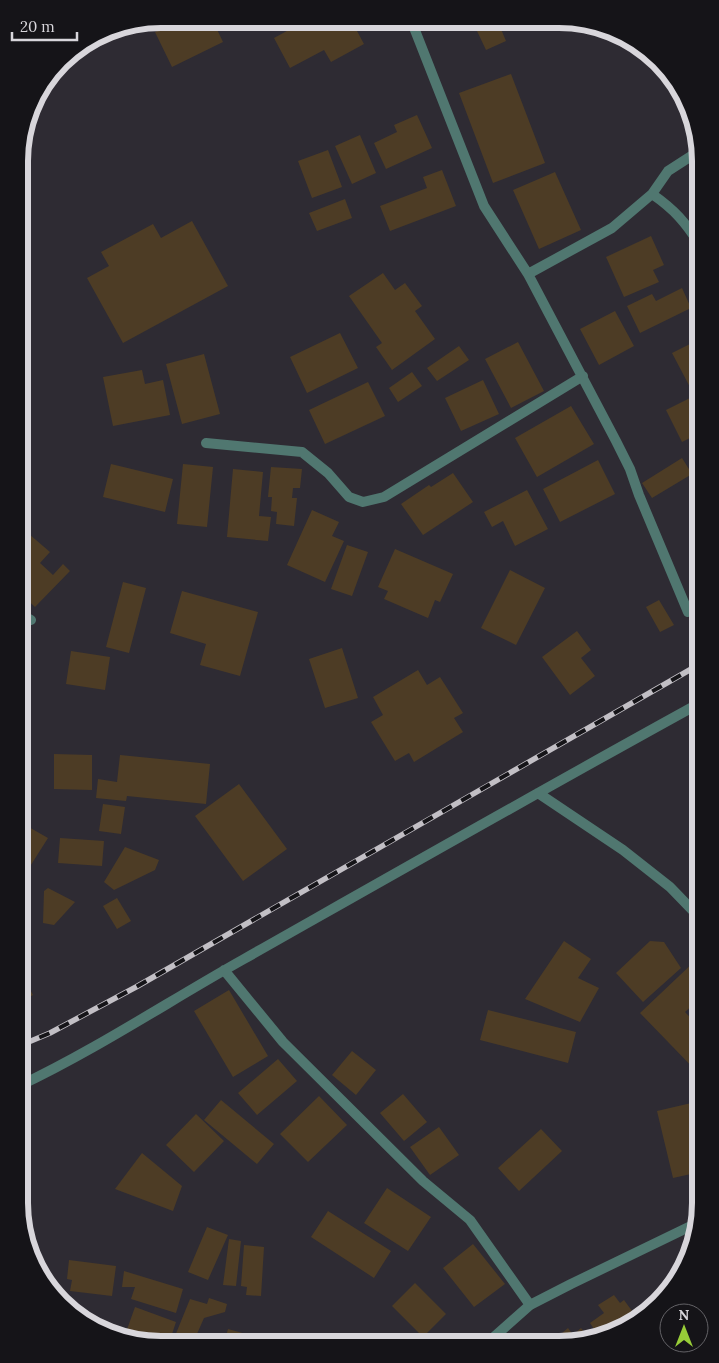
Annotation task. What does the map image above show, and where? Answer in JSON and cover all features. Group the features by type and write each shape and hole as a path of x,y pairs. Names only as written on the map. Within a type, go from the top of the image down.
{"street":[{"path":"414,28 484,206 528,274 630,469 688,612"},
{"path":"528,274 612,228 652,194 668,171 691,156"},
{"path":"652,194 670,206 685,221 692,232"},
{"path":"206,444 302,452 328,473 349,496 363,502 384,497 583,376"},
{"path":"28,1082 538,793 691,709"},
{"path":"538,793 622,850 670,887 691,909"},
{"path":"224,970 283,1042 423,1181 470,1220 530,1305"},
{"path":"495,1336 530,1305 689,1227"}],"building":[{"path":"163,28 216,28 223,42 172,67 155,32"},
{"path":"292,28 362,28 357,31 364,44 331,62 324,50 290,68 274,38"},
{"path":"484,28 501,28 506,41 486,50 477,31"},
{"path":"511,74 545,163 493,183 459,93"},
{"path":"417,115 432,148 386,169 374,143 397,132 394,125"},
{"path":"360,135 376,173 352,184 335,146"},
{"path":"328,150 342,187 312,198 298,161"},
{"path":"442,170 456,206 390,231 380,206 427,188 423,177"},
{"path":"555,172 581,230 539,249 513,190"},
{"path":"345,199 352,218 317,231 309,213"},
{"path":"192,221 228,286 123,343 87,278 109,266 101,252 153,224 161,238"},
{"path":"651,236 664,265 653,270 659,282 624,297 606,257"},
{"path":"383,273 395,290 405,283 422,306 415,311 435,339 392,370 376,347 382,343 349,296"},
{"path":"682,288 691,308 640,333 627,306 652,294 656,301"},
{"path":"615,311 634,346 599,365 580,329"},
{"path":"340,333 358,368 307,393 290,357"},
{"path":"518,342 544,391 511,408 485,359"},
{"path":"692,343 692,391 672,353"},
{"path":"459,346 469,360 437,381 427,368"},
{"path":"204,354 220,414 182,424 166,364"},
{"path":"142,370 145,384 163,380 170,415 113,426 103,377"},
{"path":"412,372 422,386 398,402 389,388"},
{"path":"483,380 499,414 461,431 445,398"},
{"path":"368,382 385,416 325,444 309,410"},
{"path":"692,397 692,437 682,442 666,410"},
{"path":"571,406 594,444 537,477 515,438"},
{"path":"682,458 692,474 652,498 642,483"},
{"path":"598,460 615,494 560,522 543,489"},
{"path":"111,464 173,479 165,512 103,497"},
{"path":"183,464 213,467 207,527 177,524"},
{"path":"271,467 302,469 300,488 293,488 292,498 297,498 294,526 276,524 277,512 271,511 272,497 268,497"},
{"path":"233,469 263,472 259,516 271,517 268,541 227,537"},
{"path":"453,473 473,502 423,535 401,504 429,485 431,487"},
{"path":"527,490 548,529 515,546 503,521 492,527 484,512"},
{"path":"312,510 339,522 332,536 344,541 325,582 287,565"},
{"path":"28,535 50,552 40,563 53,575 63,564 70,571 35,607 28,600"},
{"path":"347,545 368,552 352,596 331,589"},
{"path":"395,549 453,574 440,602 435,600 428,618 384,599 388,591 378,587"},
{"path":"510,570 545,588 516,645 481,628"},
{"path":"123,582 146,588 129,653 106,647"},
{"path":"182,591 258,612 240,676 200,665 206,644 170,633"},
{"path":"659,600 674,625 660,632 646,607"},
{"path":"577,631 591,650 581,658 595,676 570,695 542,657"},
{"path":"342,648 358,698 325,708 309,659"},
{"path":"71,651 110,657 105,690 66,684"},
{"path":"418,670 427,685 440,677 463,713 454,718 463,732 414,762 409,753 395,761 371,722 383,715 373,697"},
{"path":"54,754 92,755 92,790 54,789"},
{"path":"120,755 210,764 206,804 127,796 126,801 96,798 98,779 117,782"},
{"path":"239,784 287,849 243,881 195,816"},
{"path":"103,804 125,807 121,834 99,831"},
{"path":"28,827 48,838 28,867"},
{"path":"60,838 104,841 102,866 58,863"},
{"path":"125,847 159,860 155,870 114,890 104,882"},
{"path":"48,888 75,902 54,925 43,923 44,891"},
{"path":"117,898 131,921 117,929 103,906"},
{"path":"564,941 591,959 578,978 599,988 580,1022 525,999"},
{"path":"650,941 664,942 681,968 643,1002 616,973"},
{"path":"691,964 691,1006 685,1012 691,1019 691,1066 640,1013"},
{"path":"28,986 33,995 28,998"},
{"path":"229,990 268,1056 233,1077 194,1011"},
{"path":"488,1010 576,1032 568,1063 480,1040"},
{"path":"352,1051 376,1070 356,1095 332,1075"},
{"path":"278,1059 297,1081 257,1115 238,1093"},
{"path":"403,1094 427,1122 404,1141 380,1113"},
{"path":"319,1096 347,1125 308,1162 280,1134"},
{"path":"221,1100 274,1144 257,1164 204,1120"},
{"path":"691,1103 691,1174 673,1178 657,1111"},
{"path":"196,1114 224,1141 194,1172 166,1145"},
{"path":"439,1127 459,1155 430,1175 410,1147"},
{"path":"541,1129 562,1151 519,1191 498,1168"},
{"path":"142,1153 182,1186 173,1211 115,1189"},
{"path":"387,1188 431,1217 408,1251 364,1223"},
{"path":"328,1211 391,1251 374,1278 311,1237"},
{"path":"207,1227 228,1235 208,1280 188,1272"},
{"path":"229,1239 241,1241 236,1286 223,1285"},
{"path":"473,1244 505,1284 474,1307 443,1268"},
{"path":"244,1245 264,1247 261,1296 246,1295 247,1287 241,1286"},
{"path":"69,1260 116,1266 112,1296 70,1291 72,1280 67,1279"},
{"path":"124,1271 183,1289 176,1313 131,1299 135,1287 122,1287"},
{"path":"415,1283 446,1314 422,1336 392,1306"},
{"path":"614,1295 620,1303 624,1300 633,1312 617,1322 595,1330 590,1323 604,1313 598,1305"},
{"path":"209,1298 227,1304 225,1312 204,1318 196,1336 175,1336 190,1299 207,1304"},
{"path":"135,1307 176,1322 171,1336 126,1331"},
{"path":"568,1328 573,1334 559,1336"},
{"path":"581,1328 585,1333 574,1334"},
{"path":"228,1329 253,1336 226,1336"}],"railway":[{"path":"28,1042 50,1033 136,987 692,669"}]}
